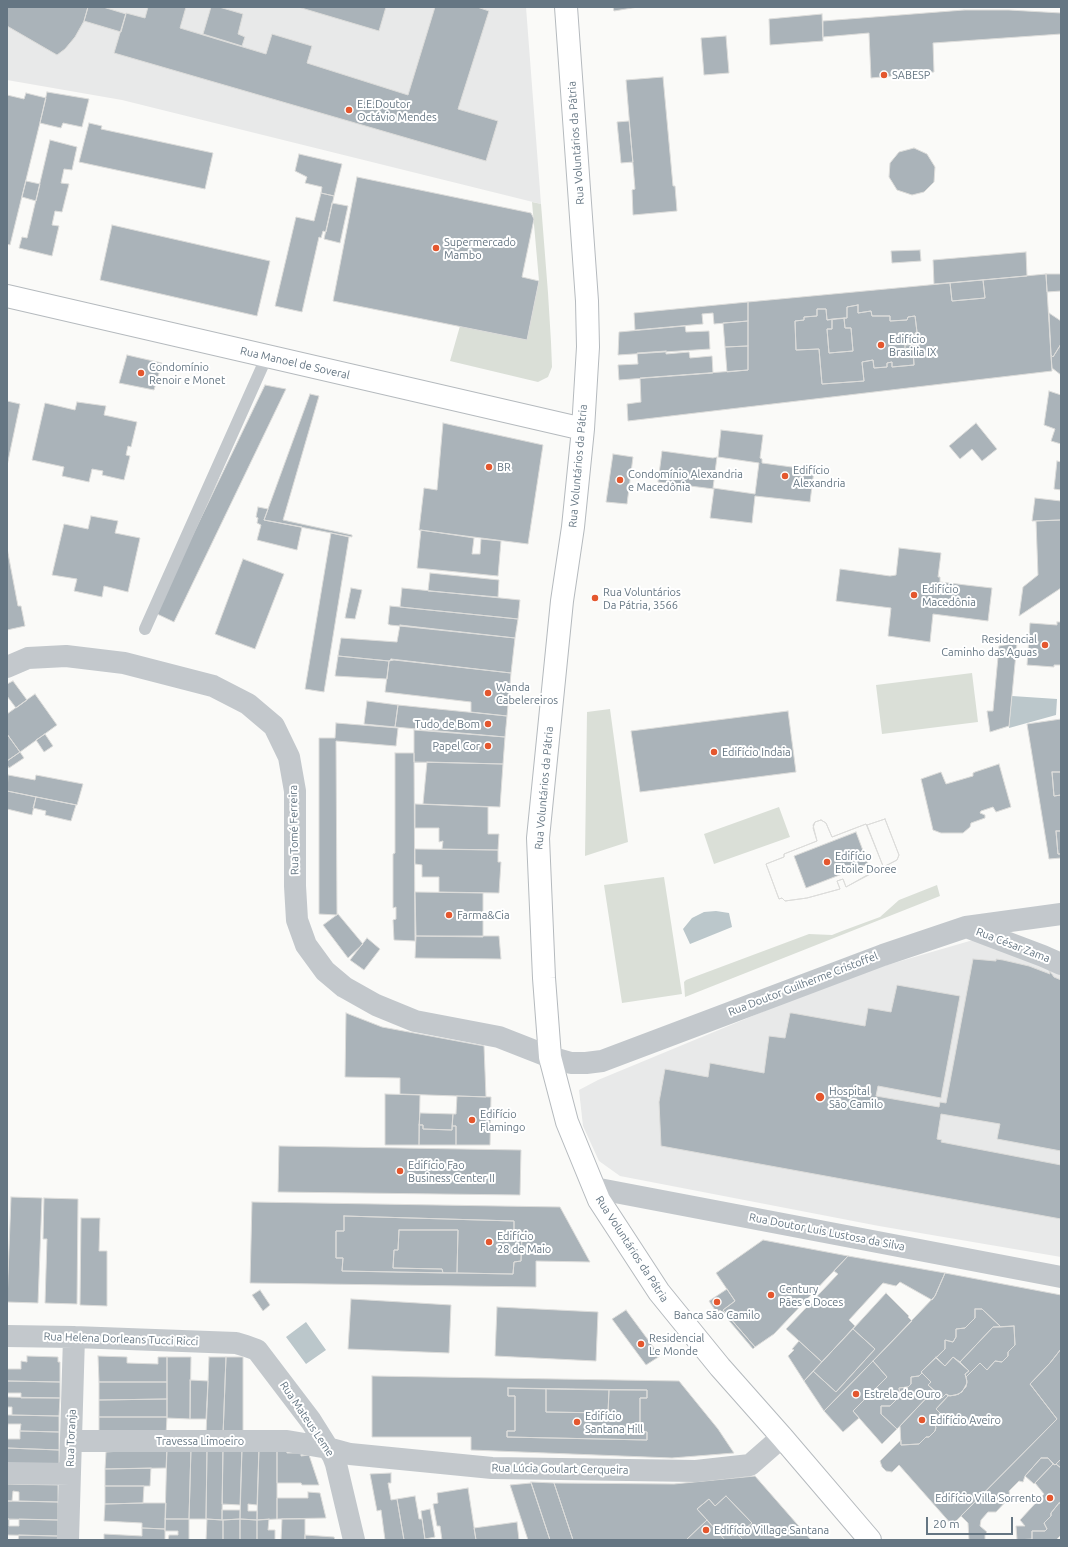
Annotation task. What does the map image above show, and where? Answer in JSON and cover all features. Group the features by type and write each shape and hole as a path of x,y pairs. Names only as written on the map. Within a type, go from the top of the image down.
{"main road":[{"name":"Rua Voluntários da Pátria","path":"566,7 587,300 588,347 583,429 538,838 544,978 550,1057 567,1122 599,1200 659,1292 720,1367 870,1540"},
{"name":"Rua Manoel de Soveral","path":"7,296 583,429"}],"street":[{"name":"Rua Tomé Ferreira","path":"7,667 28,658 66,656 124,663 213,686 248,704 274,726 289,757 295,791 295,886 297,920 306,945 325,971 344,987 376,1005 415,1021 499,1037 550,1057"},
{"name":"Rua Doutor Guilherme Cristoffel","path":"550,1057 571,1063 586,1063 602,1060 882,954 966,927 1061,914"},
{"name":"Rua César Zama","path":"966,927 1061,964"},
{"name":"Rua Doutor Luis Lustosa da Silva","path":"594,1188 1061,1277"},
{"name":"Rua Helena Dorleans Tucci Ricci","path":"7,1336 236,1343"},
{"name":"Rua Toranja","path":"68,1540 74,1337"},
{"name":"Rua Mateus Leme","path":"236,1343 251,1347 260,1352 311,1421 328,1448 336,1464 354,1540"},
{"name":"Rua Lúcia Goulart Cerqueira","path":"328,1448 350,1454 492,1468 696,1471 750,1465 782,1437"},
{"name":"Travessa Limoeiro","path":"72,1441 287,1441 328,1448"},
{"path":"7,1473 70,1474"}],"lane":[{"path":"144,629 266,356"}],"shaded area":[{"name":"E.E.Doutor Octávio Mendes","path":"7,7 526,7 541,204 122,100 7,80"},
{"path":"532,202 541,204 552,367 548,377 538,382 450,361 460,326 527,340 539,281"},
{"path":"972,673 978,722 882,734 876,685"},
{"path":"1012,696 1057,699 1056,715 1009,728"},
{"path":"610,709 628,842 585,856 587,712"},
{"path":"779,807 790,837 714,864 704,834"},
{"path":"664,877 682,994 622,1003 604,885"},
{"path":"937,885 940,896 685,997 684,982 686,980 809,934 832,935 880,917 899,900"},
{"path":"716,911 729,913 732,927 690,944 683,929 692,918 704,912"},
{"name":"Hospital São Camilo","path":"980,938 1061,974 1061,1257 879,1226 620,1176 599,1161 583,1126 579,1090 598,1080 849,976"},
{"path":"306,1322 326,1350 306,1364 286,1337"}],"building":[{"path":"7,7 88,7 84,21 75,37 65,49 57,55 7,26"},
{"path":"88,7 103,7 126,14 121,32 84,21"},
{"path":"148,7 186,7 180,28 266,54 272,34 312,46 307,63 408,95 435,7 477,7 489,11 458,109 498,121 486,161 114,53 126,13 145,18"},
{"path":"211,7 219,7 243,14 238,34 245,37 242,46 203,34"},
{"path":"298,7 386,7 379,31"},
{"path":"613,7 638,7 614,11"},
{"path":"964,10 1009,10 1061,13 1061,34 933,43 934,72 871,78 869,33 823,37 823,21"},
{"path":"822,14 823,41 770,45 769,19"},
{"path":"726,36 729,73 704,75 701,38"},
{"path":"663,77 673,186 675,186 677,211 633,215 632,190 635,189 626,80"},
{"path":"47,92 89,99 82,127 63,123 61,128 40,123"},
{"path":"26,93 46,98 10,245 7,244 7,95 24,99"},
{"path":"629,121 633,162 621,163 617,122"},
{"path":"89,123 102,126 101,129 213,153 205,189 79,162"},
{"path":"50,140 77,147 72,170 64,169 61,183 69,184 62,212 55,211 52,225 59,226 52,256 19,248 22,237 27,238"},
{"path":"914,148 927,154 935,167 934,182 924,192 912,195 897,190 889,177 890,163 899,152"},
{"path":"299,154 342,164 334,196 321,193 322,187 305,183 307,177 295,171"},
{"name":"Supermercado Mambo","path":"357,177 531,213 534,219 522,277 539,281 527,340 333,301"},
{"path":"26,181 40,184 36,201 22,197"},
{"path":"321,193 334,196 326,232 323,231 321,238 319,237 302,312 275,306 296,217 314,221"},
{"path":"332,203 348,206 340,243 324,239"},
{"path":"112,225 270,261 257,316 100,280"},
{"path":"920,250 921,261 892,263 891,251"},
{"path":"1026,252 1027,276 934,284 933,260"},
{"path":"1046,274 1052,371 628,421 627,404 641,402 640,378 748,370 748,302 950,283 952,301 985,298 983,280","holes":["858,305 858,313 871,311 872,316 890,316 890,321 907,320 908,317 915,316 917,332 915,333 916,344 905,345 905,349 913,349 914,365 892,367 892,362 887,363 887,367 874,368 873,360 862,362 864,381 822,384 819,349 796,350 795,321 804,320 804,317 817,316 817,309 826,309 827,320 847,318 847,307"]},
{"path":"1046,274 1061,274 1061,291 1047,292"},
{"path":"983,280 985,298 952,301 950,283"},
{"path":"748,302 748,321 714,324 713,313 702,314 703,324 635,330 634,313"},
{"name":"Edifício Brasilia IX","path":"858,305 858,313 871,311 872,316 890,316 890,321 907,320 908,317 915,316 917,332 915,333 916,344 905,345 905,349 913,349 914,365 892,367 892,362 887,363 887,367 874,368 873,360 862,362 864,381 822,384 819,349 796,350 795,321 804,320 804,317 817,316 817,309 826,309 827,320 832,319 832,329 827,329 829,353 853,351 851,328 845,328 844,318 847,318 847,307"},
{"path":"1049,313 1061,321 1061,344 1053,357 1051,355"},
{"path":"844,318 845,328 851,328 853,351 829,353 827,329 832,329 832,319"},
{"path":"748,321 748,346 725,347 723,323"},
{"path":"685,326 686,332 709,331 710,349 618,355 619,332"},
{"path":"1061,344 1061,375 1052,368 1051,355 1053,357"},
{"path":"748,346 748,370 727,372 725,347"},
{"path":"666,351 666,354 689,352 690,358 712,356 713,373 619,380 618,365 638,364 637,353"},
{"name":"Condomínio Renoir e Monet","path":"127,355 162,363 154,390 119,383"},
{"path":"265,385 286,389 174,622 155,613"},
{"path":"1049,391 1061,395 1061,444 1051,441 1055,429 1044,425"},
{"path":"310,394 319,396 283,520 352,535 352,537 264,520"},
{"path":"7,401 20,404 7,466"},
{"path":"77,402 106,406 104,415 137,422 131,447 128,446 126,455 130,456 124,480 102,475 103,471 92,469 89,482 62,476 64,467 32,460 45,403 75,410"},
{"name":"BR","path":"443,423 543,445 528,544 419,530 424,488 437,490"},
{"path":"976,423 997,449 982,461 972,449 960,459 949,446"},
{"name":"Edifício Alexandria","path":"721,430 763,435 760,458 762,459 762,463 814,470 810,502 755,496 752,523 710,518 714,489 658,482 662,451 713,458 717,457 713,488 755,494 759,463 718,457"},
{"name":"Condomínio Alexandria e Macedônia","path":"613,454 633,457 627,504 606,502"},
{"path":"1057,461 1061,462 1061,490 1054,489"},
{"path":"1035,498 1061,501 1061,520 1032,521"},
{"path":"258,507 268,509 264,520 302,527 297,550 257,540 261,525 257,523 258,518 256,517"},
{"path":"91,516 118,521 115,533 140,538 128,592 104,586 102,597 74,591 77,579 52,575 64,524 88,529"},
{"path":"1061,520 1061,588 1019,616 1023,587 1038,575 1036,521"},
{"path":"421,530 474,538 472,554 480,554 481,539 501,541 498,576 417,568"},
{"path":"331,533 349,537 324,692 305,689"},
{"path":"7,548 18,606 21,606 25,626 7,630"},
{"name":"Edifício Macedônia","path":"899,548 941,553 938,577 940,577 940,582 992,588 988,621 933,614 930,642 888,636 891,608 836,601 840,569 890,576 896,575"},
{"path":"243,559 284,574 255,649 215,634"},
{"path":"430,573 499,580 498,597 428,591"},
{"path":"351,588 362,590 355,619 345,618"},
{"path":"402,588 520,600 518,619 400,607"},
{"path":"390,606 518,619 515,638 390,625 388,624"},
{"name":"Residencial Caminho das Aguas","path":"1057,622 1061,622 1061,665 1054,665 1054,667 1027,665 1030,623 1057,625"},
{"path":"400,625 515,638 511,673 394,660 389,661 338,656 341,638 397,642"},
{"path":"1017,643 1009,726 990,732 987,711 993,711 999,646"},
{"path":"338,656 389,661 387,679 335,676"},
{"path":"391,659 511,673 507,716 471,712 471,702 385,692 389,661"},
{"path":"13,681 27,700 16,708 7,696 7,684"},
{"path":"35,694 57,725 20,752 7,734 7,714"},
{"path":"367,701 398,705 395,727 364,724"},
{"path":"398,705 507,716 505,737 395,727"},
{"name":"Edifício Indaia","path":"788,711 796,772 640,792 631,731"},
{"path":"1061,719 1061,772 1052,772 1054,796 1061,795 1061,831 1056,831 1058,854 1061,854 1061,858 1049,859 1027,724"},
{"path":"336,723 398,728 396,746 336,741 337,915 319,914 319,738 335,738"},
{"path":"414,730 505,737 503,764 414,762"},
{"path":"7,734 20,752 7,761"},
{"path":"45,734 53,746 44,752 36,740"},
{"path":"20,752 24,758 9,768 7,761"},
{"path":"395,753 414,753 415,941 394,940 393,920 396,919 396,907 393,908 393,854 395,853"},
{"path":"427,762 503,764 500,807 423,804"},
{"path":"999,764 1011,807 996,812 993,807 981,811 980,813 985,815 985,818 971,823 970,827 963,833 941,833 933,830 921,779 941,772 946,784 973,776 973,773 975,772"},
{"path":"1052,772 1061,772 1061,795 1054,796"},
{"path":"8,775 35,780 36,775 83,784 77,805 7,791"},
{"path":"7,791 36,797 32,815 7,809"},
{"path":"36,797 76,805 71,821 45,815 46,811 33,808"},
{"path":"415,804 488,807 488,834 499,834 498,850 442,849 443,841 439,842 439,828 415,828"},
{"path":"885,819 899,855 897,860 867,875 883,866 867,825"},
{"name":"Edifício Etoile Doree","path":"885,819 899,855 897,860 846,887 843,879 837,881 840,889 807,898 785,901 782,898 779,899 766,864 784,857 784,854 817,841 813,828 815,822 821,820 826,823 832,837 866,824 867,825"},
{"name":"Edifício Etoile Doree","path":"821,820 826,823 832,837 866,824 883,866 846,887 843,879 837,881 840,889 807,898 785,901 782,898 779,899 766,864 784,857 784,854 817,841 813,825 815,822"},
{"path":"1056,831 1061,831 1061,854 1058,854"},
{"path":"856,832 868,864 806,888 794,856"},
{"path":"415,849 498,850 498,862 501,862 499,893 439,892 439,877 422,877 422,865 415,864"},
{"name":"Farma&Cia","path":"415,892 483,893 483,937 416,936"},
{"path":"338,914 363,944 348,958 323,925"},
{"path":"416,936 499,936 501,959 415,958"},
{"path":"367,938 380,949 364,970 350,960"},
{"name":"Hospital São Camilo","path":"973,959 996,961 996,959 1003,960 1029,966 1050,974 1049,970 1054,977 1061,980 1061,1151 997,1139 1000,1124 941,1114 937,1139 942,1140 941,1142 1061,1165 1061,1219 661,1146 659,1102 665,1069 708,1077 710,1063 764,1073 769,1036 785,1038 790,1013 865,1026 868,1008 891,1012 897,985 960,996 941,1098 878,1086 876,1096 939,1107 940,1102 946,1103"},
{"path":"346,1013 382,1027 484,1046 486,1097 400,1094 400,1078 345,1077"},
{"path":"385,1094 420,1095 419,1145 385,1145"},
{"name":"Edifício Flamingo","path":"457,1096 491,1097 490,1145 456,1145 456,1126 452,1126 453,1114 456,1114"},
{"path":"420,1113 453,1114 452,1130 423,1129 423,1125 419,1125"},
{"path":"419,1125 423,1125 423,1129 452,1130 452,1126 456,1126 456,1145 419,1145"},
{"name":"Edifício Fao Business Center II","path":"279,1146 521,1150 520,1195 278,1192"},
{"path":"11,1197 42,1198 38,1303 7,1302"},
{"path":"44,1198 78,1199 77,1304 45,1303 47,1239 43,1239"},
{"path":"252,1202 560,1207 590,1262 536,1261 536,1287 250,1283","holes":["344,1216 514,1221 514,1234 522,1234 521,1261 514,1262 513,1274 342,1271 343,1258 336,1258 336,1231 344,1231"]},
{"name":"Edifício 28 de Maio","path":"344,1216 514,1221 514,1234 522,1234 521,1261 514,1262 513,1274 457,1273 458,1230 399,1230 398,1250 394,1250 393,1268 442,1269 443,1273 342,1271 343,1258 336,1258 336,1231 344,1231"},
{"path":"81,1218 100,1218 99,1251 107,1251 107,1306 80,1305"},
{"path":"399,1230 458,1230 457,1273 443,1273 442,1269 393,1268 394,1250 398,1250"},
{"name":"Century Pães e Doces","path":"763,1240 848,1256 774,1334 755,1347 723,1310 735,1301 716,1273"},
{"path":"848,1256 945,1273 932,1300 900,1282 896,1286 883,1283 849,1320 855,1326 822,1362 786,1329 838,1274 834,1271"},
{"path":"945,1273 1061,1295 1061,1349 1030,1384 1057,1419 952,1525 899,1465 892,1472 886,1471 882,1467 880,1461 901,1440 901,1445 919,1444 935,1431 936,1427 934,1425 942,1415 936,1409 948,1396 956,1395 962,1392 967,1383 966,1377 980,1363 987,1370 995,1361 1002,1362 1008,1356 1008,1352 1015,1345 1014,1326 1001,1327 982,1309 975,1309 975,1318 965,1328 956,1329 956,1337 953,1342 945,1340 945,1349 921,1372 922,1373 919,1376 911,1377 911,1384 908,1387 899,1388 900,1396 890,1406 881,1406 881,1414 897,1429 882,1444 853,1411 887,1377 873,1361 935,1296"},
{"path":"727,1289 735,1301 723,1310 755,1347 753,1349 720,1310 717,1313 709,1301"},
{"path":"260,1290 270,1305 263,1311 252,1295"},
{"path":"886,1293 909,1316 908,1317 912,1321 824,1411 804,1381 813,1371 836,1392 875,1349 853,1329"},
{"path":"351,1299 451,1305 449,1353 348,1349"},
{"path":"497,1307 598,1312 596,1361 495,1356"},
{"path":"975,1309 982,1309 1001,1327 993,1327 960,1362 953,1357 945,1366 936,1358 945,1349 945,1340 953,1342 956,1337 956,1329 965,1328 975,1318"},
{"name":"Residencial Le Monde","path":"626,1310 660,1356 646,1365 612,1319"},
{"path":"1014,1326 1015,1345 1008,1352 1008,1356 1002,1362 995,1361 987,1370 980,1363 966,1377 965,1374 969,1371 960,1362 993,1327"},
{"path":"853,1329 875,1349 836,1392 813,1371"},
{"path":"799,1341 822,1362 804,1381 788,1356 794,1350 792,1349"},
{"path":"1061,1349 1061,1459 1055,1465 1048,1458 1041,1458 1025,1476 1023,1482 1019,1481 1009,1491 1010,1497 996,1512 988,1512 981,1520 980,1526 987,1532 985,1534 985,1540 969,1540 968,1523 961,1516 1057,1419 1030,1384"},
{"path":"27,1356 58,1357 58,1362 60,1362 60,1382 7,1381 7,1369 21,1369 21,1361 27,1362"},
{"path":"98,1356 127,1357 127,1363 158,1364 158,1357 167,1357 167,1382 99,1382"},
{"path":"167,1357 191,1357 190,1419 167,1418"},
{"path":"209,1357 226,1357 223,1435 206,1435"},
{"path":"226,1357 243,1357 243,1436 223,1435"},
{"path":"936,1357 945,1366 953,1357 969,1371 965,1374 967,1381 966,1387 959,1394 950,1396 946,1394 942,1398 928,1385 931,1382 921,1372"},
{"name":"Estrela de Ouro","path":"873,1361 887,1377 853,1411 859,1418 843,1432 824,1411"},
{"path":"922,1373 931,1382 928,1385 934,1390 897,1429 881,1414 881,1406 890,1406 900,1396 899,1388 908,1387 911,1384 911,1377 919,1376"},
{"path":"372,1376 679,1381 718,1429 734,1453 672,1458 471,1450 471,1437 372,1437","holes":["508,1388 647,1390 647,1398 640,1398 640,1431 647,1432 647,1440 507,1437 507,1431 515,1431 515,1396 508,1396"]},
{"path":"190,1380 208,1381 206,1419 190,1419"},
{"path":"7,1381 60,1382 60,1398 21,1398 21,1393 7,1393"},
{"path":"99,1382 167,1382 167,1399 99,1400"},
{"name":"Edifício Santana Hill","path":"508,1388 546,1389 546,1412 608,1413 609,1390 647,1390 647,1398 640,1398 640,1431 647,1432 647,1440 507,1437 507,1431 515,1431 515,1396 508,1396"},
{"path":"546,1389 609,1390 608,1413 546,1412"},
{"name":"Edifício Aveiro","path":"934,1390 942,1398 946,1394 948,1396 936,1409 942,1415 934,1425 936,1427 935,1431 919,1444 901,1445 900,1426"},
{"path":"7,1397 60,1398 59,1416 12,1415 12,1407 7,1407"},
{"path":"167,1399 167,1417 99,1417 99,1400"},
{"path":"7,1415 59,1416 59,1432 20,1431 21,1424 8,1424 7,1431"},
{"path":"99,1417 167,1417 166,1434 99,1434"},
{"path":"20,1431 59,1432 59,1450 7,1448 7,1439 20,1439"},
{"path":"7,1448 59,1450 59,1468 7,1466"},
{"path":"167,1448 166,1468 105,1469 106,1452"},
{"path":"167,1448 191,1448 189,1519 165,1519"},
{"path":"191,1448 207,1448 206,1519 189,1519"},
{"path":"207,1448 223,1448 222,1520 206,1519"},
{"path":"223,1448 242,1448 240,1505 222,1504"},
{"path":"242,1448 259,1448 257,1505 248,1504 248,1511 257,1511 257,1520 240,1519"},
{"path":"259,1448 277,1448 277,1519 257,1520"},
{"path":"277,1448 286,1448 287,1453 301,1453 301,1456 309,1455 319,1485 277,1483"},
{"path":"1041,1458 1048,1458 1053,1464 1034,1484 1025,1476"},
{"path":"1061,1459 1061,1468 1056,1464"},
{"name":"Edifício Villa Sorrento","path":"1053,1464 1056,1464 1061,1468 1061,1503 1059,1503 1051,1513 1051,1516 1044,1523 1047,1529 1045,1531 1032,1531 1032,1539 1017,1540 1016,1526 1025,1526 1020,1520 1044,1494 1035,1483"},
{"path":"151,1468 150,1486 105,1486 105,1469"},
{"path":"391,1473 391,1483 388,1483 391,1500 397,1499 404,1540 385,1540 381,1510 377,1511 370,1474"},
{"path":"755,1476 811,1540 743,1540 738,1535 752,1523 726,1496 715,1506 709,1499 697,1509 707,1520 686,1540 573,1540 554,1483 674,1484"},
{"path":"531,1482 554,1483 573,1540 550,1540"},
{"path":"531,1483 550,1540 528,1540 510,1485"},
{"path":"7,1484 58,1485 58,1502 19,1501 19,1492 13,1491 12,1501 7,1501"},
{"path":"105,1486 144,1486 143,1503 105,1504"},
{"path":"468,1488 476,1540 442,1540 440,1526 437,1526 433,1504 438,1503 437,1493"},
{"path":"308,1492 320,1493 326,1518 277,1519 277,1498 308,1498"},
{"path":"415,1496 419,1519 422,1519 425,1540 404,1540 397,1499"},
{"path":"726,1496 752,1523 738,1535 743,1540 725,1540 697,1509 709,1499 715,1506"},
{"path":"7,1501 58,1502 58,1520 7,1519"},
{"path":"166,1503 165,1529 142,1528 142,1523 104,1521 105,1504"},
{"path":"1059,1503 1061,1503 1061,1535 1056,1540 1029,1540 1032,1539 1032,1531 1045,1531 1047,1529 1044,1523 1051,1516 1051,1513"},
{"path":"430,1509 435,1537 425,1539 421,1511"},
{"path":"222,1510 240,1510 240,1519 222,1520"},
{"path":"7,1519 9,1519 9,1526 19,1526 19,1519 58,1520 58,1536 7,1535"},
{"path":"165,1519 189,1519 189,1540 168,1540 169,1535 178,1535 178,1531 165,1531"},
{"path":"207,1519 223,1520 223,1540 206,1540"},
{"path":"240,1519 257,1520 257,1540 240,1540"},
{"path":"240,1519 240,1540 223,1540 223,1520"},
{"path":"269,1519 268,1530 275,1530 275,1540 257,1540 257,1520"},
{"path":"282,1519 305,1519 305,1540 281,1540"},
{"name":"Edifício Village Santana","path":"707,1520 725,1540 686,1540"},
{"path":"517,1522 519,1540 476,1540 474,1528"},
{"path":"142,1528 165,1529 165,1540 104,1540 104,1534 142,1536"},
{"path":"19,1535 58,1536 57,1540 18,1540"},
{"path":"305,1535 334,1537 335,1540 305,1540"}],"place":[{"name":"SABESP","path":"884,75"},
{"name":"E.E.Doutor Octávio Mendes","path":"349,110"},
{"name":"Supermercado Mambo","path":"436,248"},
{"name":"Edifício Brasilia IX","path":"881,345"},
{"name":"Condomínio Renoir e Monet","path":"141,373"},
{"name":"BR","path":"489,467"},
{"name":"Edifício Alexandria","path":"785,476"},
{"name":"Condomínio Alexandria e Macedônia","path":"620,480"},
{"name":"Edifício Macedônia","path":"914,595"},
{"name":"Rua Voluntários Da Pátria, 3566","path":"595,598"},
{"name":"Residencial Caminho das Aguas","path":"1045,645"},
{"name":"Wanda Cabelereiros","path":"488,693"},
{"name":"Tudo de Bom","path":"488,724"},
{"name":"Papel Cor","path":"488,746"},
{"name":"Edifício Indaia","path":"714,752"},
{"name":"Edifício Etoile Doree","path":"827,862"},
{"name":"Farma&Cia","path":"449,915"},
{"name":"Hospital São Camilo","path":"820,1097"},
{"name":"Edifício Flamingo","path":"472,1120"},
{"name":"Edifício Fao Business Center II","path":"400,1171"},
{"name":"Edifício 28 de Maio","path":"489,1242"},
{"name":"Century Pães e Doces","path":"771,1295"},
{"name":"Banca São Camilo","path":"717,1302"},
{"name":"Residencial Le Monde","path":"641,1344"},
{"name":"Estrela de Ouro","path":"856,1394"},
{"name":"Edifício Aveiro","path":"922,1420"},
{"name":"Edifício Santana Hill","path":"577,1422"},
{"name":"Edifício Villa Sorrento","path":"1050,1498"},
{"name":"Edifício Village Santana","path":"706,1530"}]}
